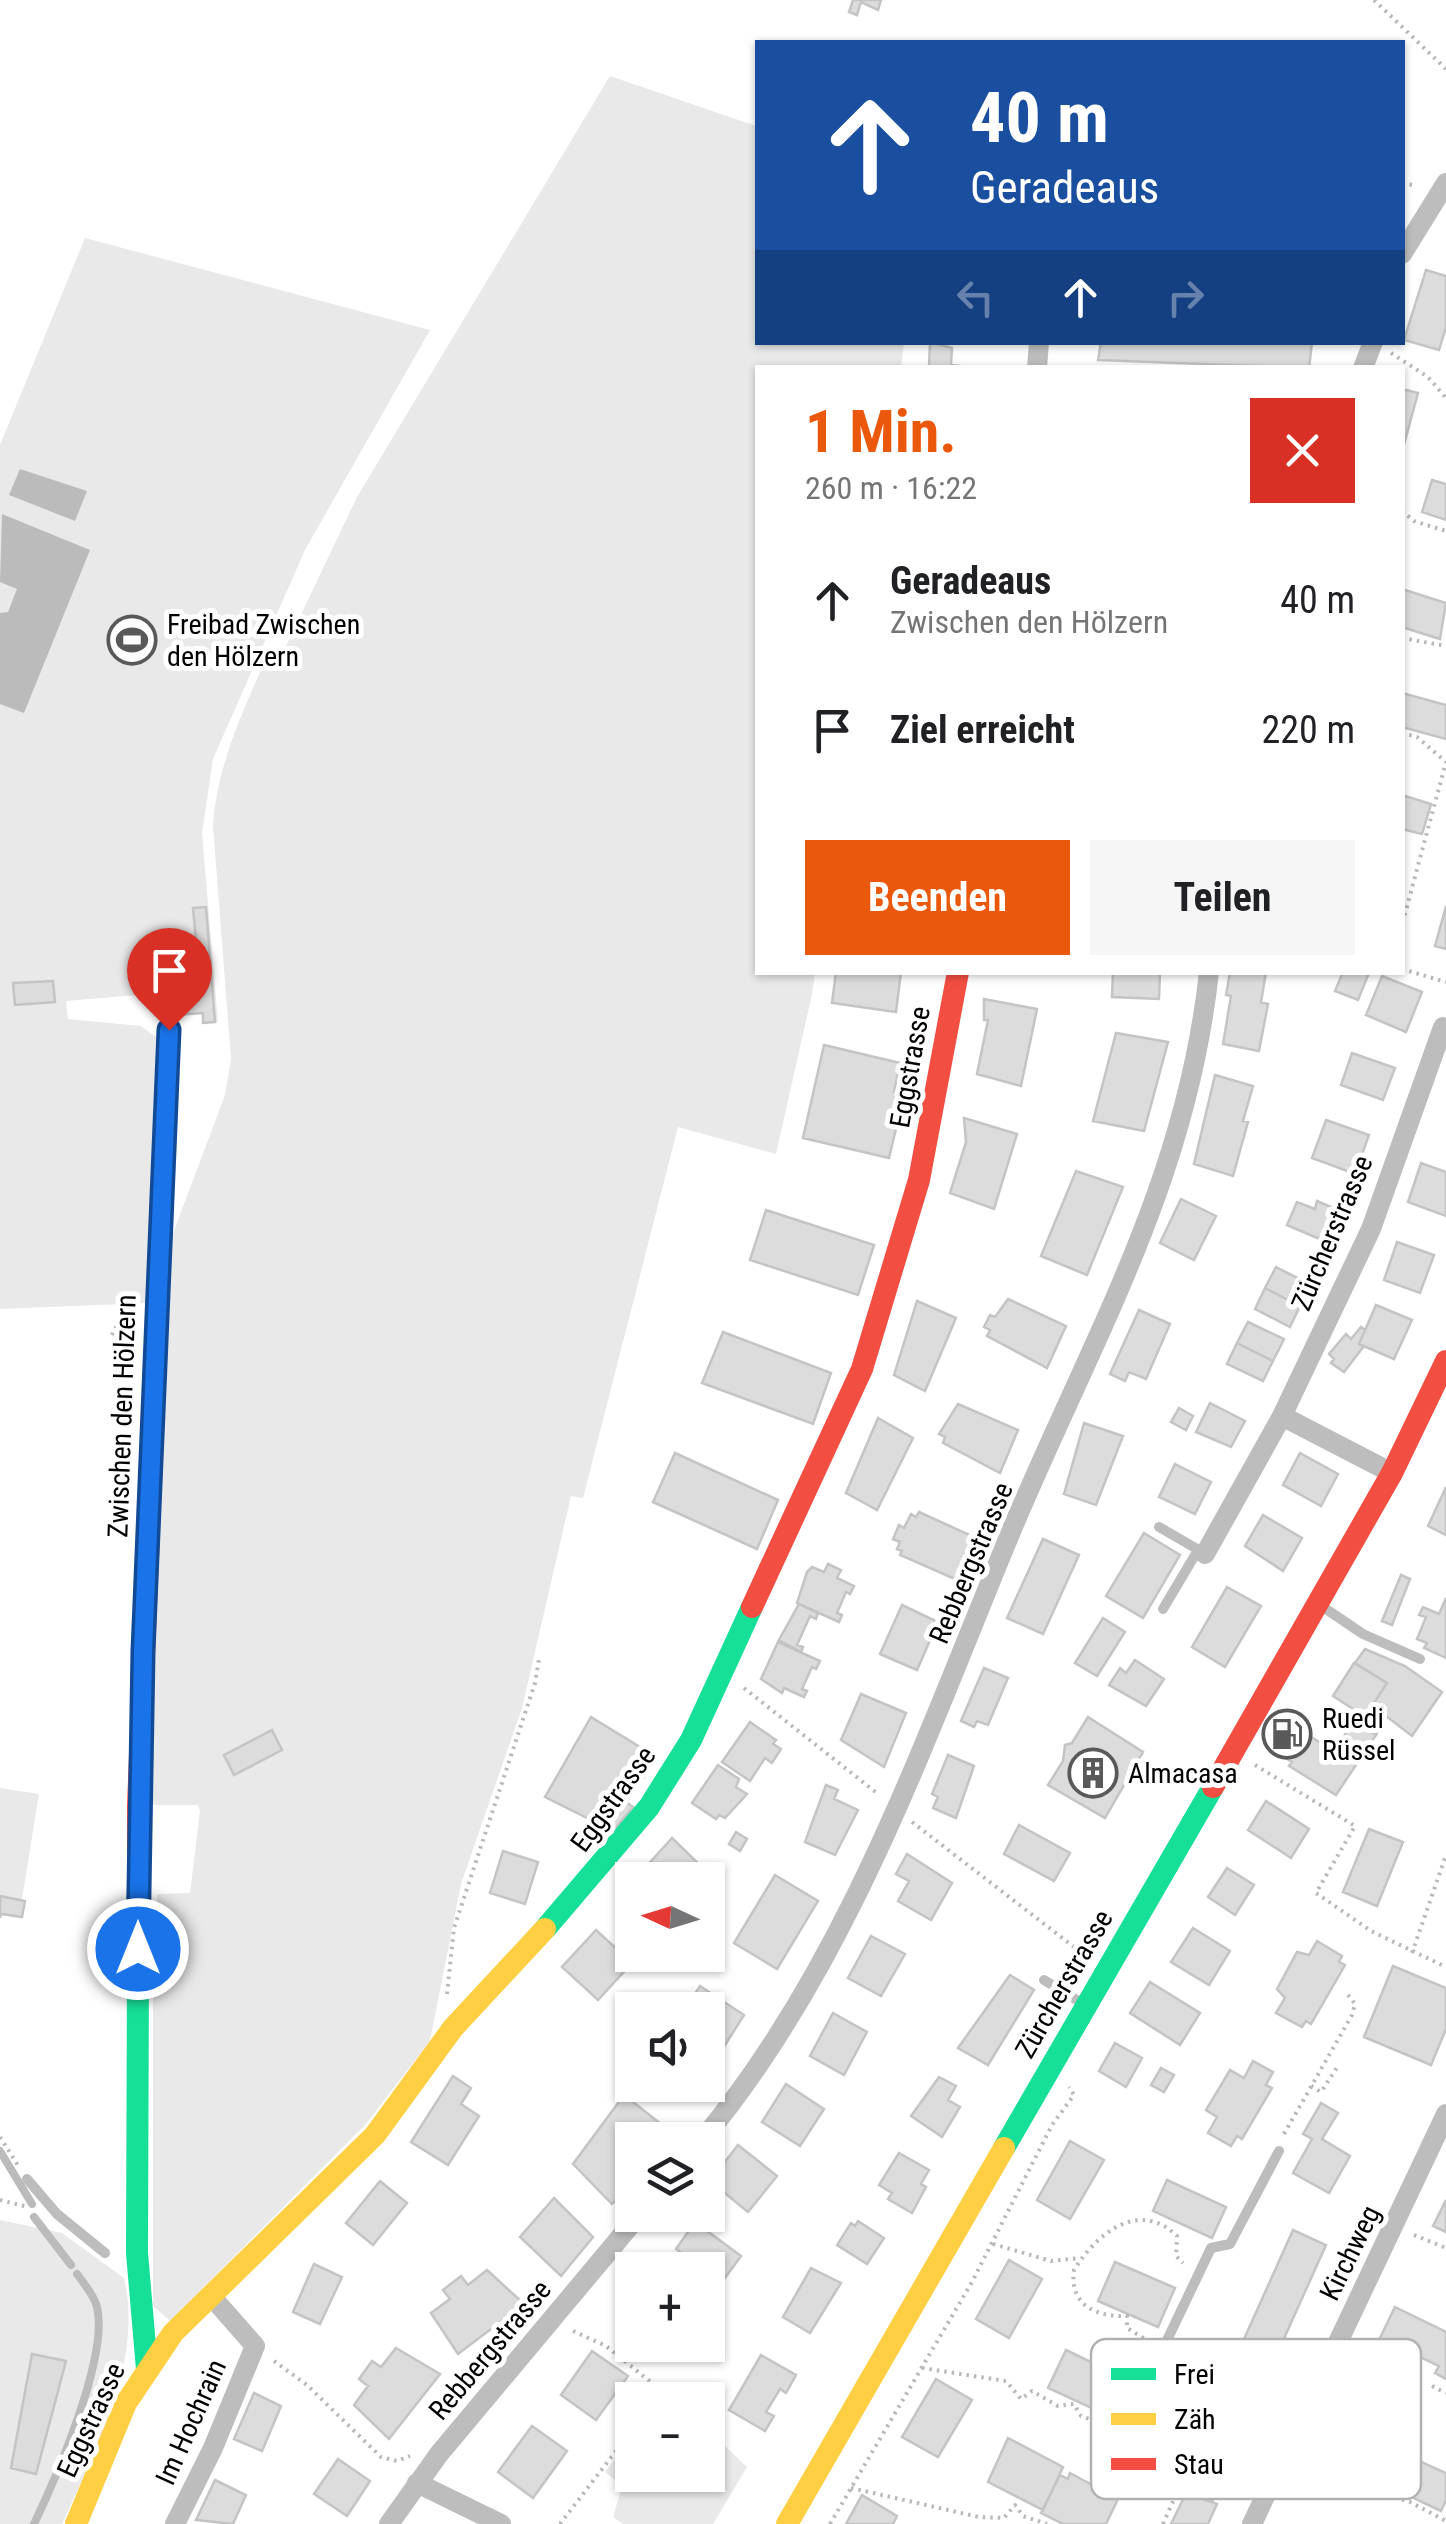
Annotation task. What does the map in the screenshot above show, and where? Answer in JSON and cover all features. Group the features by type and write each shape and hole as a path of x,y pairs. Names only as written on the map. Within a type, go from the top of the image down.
{"street":[{"path":"1405,249 1446,184"},
{"name":"Eggstrasse","path":"76,2524 126,2403 173,2333 374,2135 453,2028 587,1883 650,1807 724,1676 862,1369 894,1276 943,1067 958,975"},
{"name":"Rebbergstrasse","path":"714,2122 796,2002 901,1813 1012,1530 1094,1356 1166,1174 1188,1104 1208,975"},
{"name":"Zürcherstrasse","path":"1201,1552 1282,1416 1371,1229 1436,1072 1443,1027"},
{"name":"Zwischen den Hölzern","path":"147,2370 140,2288 138,1805 169,1030"},
{"name":"Zürcherstrasse","path":"787,2524 1392,1473 1446,1360"},
{"path":"1282,1416 1392,1473"},
{"name":"Kirchweg","path":"1339,2339 1444,2126"},
{"name":"Rebbergstrasse","path":"389,2524 439,2454 625,2232"},
{"name":"Im Hochrain","path":"175,2524 213,2448 255,2346 212,2297"},
{"path":"417,2483 501,2524"},
{"name":"Kirchweg","path":"1252,2524 1263,2499"}],"lane":[{"path":"1158,1527 1201,1552 1162,1609"},
{"path":"1318,1603 1364,1634 1420,1659"},
{"path":"1044,1980 1086,2005"},
{"path":"1168,2339 1211,2248 1230,2244 1278,2151"},
{"path":"27,2180 57,2214 105,2253"}],"path":[{"path":"1374,0 1446,69"},
{"path":"1379,345 1428,378 1446,398"},
{"path":"1405,514 1446,531"},
{"path":"1405,639 1446,646"},
{"path":"1405,733 1417,737 1446,762 1405,914"},
{"path":"1405,970 1446,982"},
{"path":"453,2028 447,2000 454,1928 535,1684 539,1659"},
{"path":"741,1685 1090,1960"},
{"path":"1252,1763 1356,1826 1316,1892 1412,1952 1446,1966"},
{"path":"1412,1952 1446,1855"},
{"path":"1278,2151 1352,2015 1355,2004 1348,1995"},
{"path":"1312,2086 1321,2092 1338,2066"},
{"path":"830,2524 992,2244 1029,2165 1052,2125 1071,2104 1074,2095 1066,2084"},
{"path":"0,2137 27,2180"},
{"path":"1146,2339 1127,2328 1127,2316 1104,2317 1076,2297 1074,2270 1082,2258 1108,2232 1140,2217 1162,2222 1177,2236 1176,2256 1200,2271"},
{"path":"1406,2232 1446,2248"},
{"path":"992,2244 1052,2261 1082,2258"},
{"path":"551,2321 606,2346 651,2382"},
{"path":"255,2346 307,2385 381,2457 397,2461 415,2454 439,2454"},
{"path":"922,2368 1006,2381 1022,2399 1032,2391 1040,2393 1058,2406 1074,2404 1082,2416 1091,2419"},
{"path":"1432,2386 1446,2393"},
{"path":"560,2524 615,2452"},
{"path":"851,2488 978,2517 1004,2518 1015,2505 1023,2516 1047,2524"},
{"path":"1163,2524 1173,2499"},
{"path":"1397,2499 1446,2521"},
{"path":"968,2524 978,2517"}],"shaded area":[{"path":"610,76 755,126 755,345 904,345 901,365 755,365 755,975 815,975 776,1154 678,1127 583,1498 571,1496 522,1708 461,1884 430,2041 365,2125 170,2321 153,2306 153,1988 158,1987 157,1894 190,1893 200,1811 198,1805 146,1805 172,1236 225,1095 231,1059 213,826 215,804 232,740 266,658 278,663 357,497"},
{"name":"Freibad Zwischen den Hölzern","path":"85,238 430,330 305,550 213,759 202,833 218,1022 203,1023 202,1013 176,1015 174,992 66,1001 68,1019 141,1026 156,1037 147,1303 0,1309 0,445"},
{"path":"20,469 87,491 75,521 9,495"},
{"path":"2,514 90,550 24,713 0,704 0,613 8,612 17,589 0,582"},
{"path":"0,1788 39,1794 22,1899 0,1896"},
{"path":"0,2220 62,2233 124,2278 128,2309 122,2373 101,2436 62,2524 0,2524"},
{"path":"725,2446 747,2467 713,2524 623,2524 613,2517 620,2492 725,2492"},
{"path":"615,2459 615,2480 605,2472"}],"building":[{"path":"853,0 881,0 878,10 861,2 857,15 849,12"},
{"path":"1426,270 1446,276 1446,327 1439,350 1405,340"},
{"path":"930,345 952,348 951,365 929,365"},
{"path":"1100,345 1312,345 1309,365 1098,360"},
{"path":"1405,390 1418,393 1405,441"},
{"path":"1432,480 1446,484 1446,520 1422,512"},
{"path":"1405,590 1446,603 1440,639 1405,628"},
{"path":"1405,694 1446,705 1446,739 1405,728"},
{"path":"1405,796 1431,804 1422,834 1405,830"},
{"path":"1446,906 1446,949 1435,946"},
{"path":"206,907 215,1022 203,1023 203,1013 176,1015 172,963 198,961 193,908"},
{"path":"836,975 901,975 896,1012 832,1003"},
{"path":"1113,975 1160,975 1159,999 1112,997"},
{"path":"1229,975 1266,975 1261,1002 1268,1004 1259,1051 1223,1044 1231,996 1226,995"},
{"path":"1342,975 1368,975 1358,1000 1335,991"},
{"path":"1382,976 1422,992 1406,1032 1366,1015"},
{"path":"53,981 55,1002 15,1005 13,983"},
{"path":"984,999 1037,1009 1021,1086 977,1074 988,1020 984,1020"},
{"path":"1116,1033 1168,1042 1144,1131 1093,1121"},
{"path":"824,1045 900,1063 894,1092 904,1095 889,1158 803,1138"},
{"path":"1352,1053 1395,1068 1383,1100 1341,1085"},
{"path":"1215,1075 1253,1086 1233,1176 1194,1164"},
{"path":"964,1118 1017,1134 994,1209 950,1193 966,1142"},
{"path":"1326,1120 1369,1135 1355,1174 1312,1158"},
{"path":"1421,1163 1446,1172 1446,1216 1408,1202"},
{"path":"1076,1171 1123,1187 1087,1275 1041,1256"},
{"path":"1181,1199 1216,1216 1194,1260 1160,1243"},
{"path":"1317,1201 1347,1214 1338,1235 1326,1231 1322,1240 1287,1225 1297,1202 1315,1209"},
{"path":"766,1210 874,1245 858,1295 750,1260"},
{"path":"1397,1242 1434,1255 1420,1293 1384,1280"},
{"path":"1276,1267 1311,1285 1300,1306 1265,1288"},
{"path":"1265,1288 1300,1306 1290,1327 1255,1309"},
{"path":"1008,1299 1066,1326 1047,1368 987,1336 990,1330 984,1327 990,1315 995,1317"},
{"path":"917,1301 956,1318 925,1391 894,1375"},
{"path":"1376,1305 1412,1320 1394,1359 1359,1344"},
{"path":"1139,1310 1170,1324 1146,1379 1129,1372 1125,1381 1110,1374"},
{"path":"1248,1322 1284,1339 1273,1361 1237,1343"},
{"path":"1361,1327 1365,1330 1359,1344 1364,1346 1344,1372 1331,1363 1334,1359 1329,1354 1346,1334 1351,1339"},
{"path":"723,1332 831,1373 813,1424 702,1383"},
{"path":"1237,1343 1273,1361 1263,1381 1227,1364"},
{"path":"1210,1403 1245,1421 1231,1447 1196,1432"},
{"path":"958,1404 1018,1430 1000,1473 943,1443 945,1437 939,1434"},
{"path":"1179,1408 1193,1416 1186,1430 1171,1422"},
{"path":"878,1418 913,1438 877,1510 846,1493"},
{"path":"1084,1423 1123,1436 1096,1505 1064,1494"},
{"path":"675,1453 778,1500 757,1549 653,1502"},
{"path":"1300,1453 1338,1474 1321,1506 1283,1485"},
{"path":"1175,1464 1211,1482 1195,1514 1159,1497"},
{"path":"1446,1487 1446,1535 1428,1526"},
{"path":"919,1512 974,1537 955,1579 900,1555 900,1542 893,1539 899,1525 904,1528 911,1514 916,1517"},
{"path":"1263,1515 1302,1538 1283,1571 1245,1546"},
{"path":"1144,1533 1180,1555 1143,1618 1106,1596"},
{"path":"1043,1539 1079,1555 1043,1634 1007,1618"},
{"path":"828,1564 841,1570 837,1578 854,1586 850,1594 846,1592 837,1613 842,1615 839,1622 797,1603 807,1572 812,1567 824,1572"},
{"path":"1401,1575 1410,1579 1392,1625 1382,1621"},
{"path":"1227,1587 1261,1606 1225,1667 1192,1647"},
{"path":"1446,1598 1446,1658 1424,1648 1427,1643 1417,1639 1426,1617 1419,1615 1423,1607 1439,1614"},
{"path":"799,1604 818,1613 816,1619 810,1616 797,1645 803,1647 801,1652 779,1640"},
{"path":"902,1605 938,1622 917,1670 880,1654"},
{"path":"1103,1618 1125,1632 1097,1676 1075,1663"},
{"path":"778,1642 820,1661 816,1669 812,1667 802,1689 807,1691 804,1697 784,1688 782,1693 761,1679"},
{"path":"1365,1649 1405,1666 1442,1692 1412,1736 1377,1709 1373,1716 1368,1712 1387,1683 1355,1663"},
{"path":"1135,1660 1164,1679 1146,1706 1109,1685 1120,1668 1126,1673"},
{"path":"1354,1663 1387,1683 1365,1717 1333,1696"},
{"path":"984,1668 1008,1678 988,1725 977,1721 974,1727 961,1721"},
{"path":"861,1694 906,1713 884,1767 841,1740"},
{"path":"1377,1709 1386,1718 1376,1735 1353,1721 1359,1712 1373,1716"},
{"path":"591,1717 653,1755 645,1769 648,1772 626,1802 633,1807 613,1831 545,1797"},
{"name":"Almacasa","path":"1088,1717 1143,1752 1105,1818 1048,1785 1063,1761 1065,1745 1072,1743"},
{"path":"1353,1721 1376,1735 1336,1795 1289,1766 1292,1762 1281,1755 1297,1728 1335,1752"},
{"path":"750,1722 776,1740 773,1744 781,1749 772,1763 765,1758 750,1781 722,1762"},
{"path":"1287,1722 1297,1728 1281,1755 1271,1748"},
{"path":"272,1730 282,1750 234,1775 224,1755"},
{"path":"948,1755 974,1766 956,1818 933,1808 938,1797 932,1794"},
{"path":"718,1765 739,1779 736,1787 747,1794 725,1818 719,1815 716,1819 692,1803"},
{"path":"826,1785 838,1790 834,1799 858,1810 835,1855 805,1842"},
{"path":"1266,1801 1309,1829 1291,1858 1248,1830"},
{"path":"1019,1825 1070,1853 1054,1881 1004,1854"},
{"path":"1369,1829 1403,1842 1377,1906 1343,1892"},
{"path":"736,1832 747,1839 740,1851 729,1844"},
{"path":"672,1838 697,1862 650,1862"},
{"path":"503,1851 538,1862 525,1904 490,1893"},
{"path":"907,1854 952,1883 931,1920 898,1901 909,1881 896,1874"},
{"path":"1227,1868 1254,1885 1235,1915 1208,1897"},
{"path":"775,1875 818,1901 777,1969 734,1943"},
{"path":"0,1896 25,1901 22,1917 1,1914 0,1918"},
{"path":"1193,1928 1230,1951 1209,1985 1171,1962"},
{"path":"596,1930 615,1947 615,1972 624,1972 598,2000 562,1967"},
{"path":"871,1936 905,1954 881,1996 848,1978"},
{"path":"1317,1941 1342,1956 1339,1962 1345,1965 1311,2024 1306,2021 1302,2027 1276,2013 1285,1998 1277,1989 1297,1952 1309,1955"},
{"path":"1393,1966 1446,1988 1446,2029 1431,2065 1364,2037"},
{"path":"1010,1975 1034,1990 988,2065 958,2048"},
{"path":"1150,1982 1200,2013 1180,2045 1130,2013"},
{"path":"725,2002 744,2015 725,2045"},
{"path":"833,2013 867,2032 844,2075 810,2056"},
{"path":"1115,2043 1142,2058 1126,2087 1099,2071"},
{"path":"1253,2061 1273,2072 1266,2085 1272,2088 1242,2139 1237,2136 1231,2146 1208,2133 1217,2117 1206,2110 1230,2070 1244,2078"},
{"path":"1161,2068 1174,2075 1164,2092 1151,2085"},
{"path":"453,2076 471,2088 461,2104 479,2116 448,2165 411,2142"},
{"path":"939,2077 956,2086 948,2100 960,2107 942,2137 911,2116"},
{"path":"786,2084 824,2109 800,2146 762,2122"},
{"path":"619,2102 633,2102 658,2122 615,2122 612,2204 573,2164"},
{"path":"1321,2103 1338,2113 1322,2139 1350,2156 1329,2193 1293,2173 1312,2139 1303,2134"},
{"path":"1070,2141 1104,2160 1070,2219 1037,2200"},
{"path":"738,2145 777,2176 748,2212 725,2193 725,2162"},
{"path":"899,2153 929,2170 921,2184 926,2187 912,2213 888,2199 892,2193 879,2185"},
{"path":"1167,2180 1226,2207 1212,2238 1153,2211"},
{"path":"380,2181 407,2203 373,2245 346,2223"},
{"path":"554,2198 593,2237 561,2276 520,2237"},
{"path":"1446,2200 1446,2232 1433,2226"},
{"path":"858,2221 884,2238 867,2264 837,2245 851,2223 855,2226"},
{"path":"1293,2230 1326,2245 1284,2339 1244,2339"},
{"path":"688,2232 709,2232 741,2256 725,2278 725,2252 676,2249"},
{"path":"1009,2260 1042,2279 1009,2338 976,2319"},
{"path":"1115,2262 1175,2288 1158,2327 1098,2301"},
{"path":"314,2264 342,2277 320,2324 293,2312"},
{"path":"811,2268 841,2283 810,2333 783,2317"},
{"path":"487,2270 524,2304 458,2354 431,2313 450,2299 443,2290 461,2276 468,2285"},
{"path":"1395,2307 1446,2332 1446,2379 1435,2373 1439,2366 1421,2357 1421,2339 1380,2338"},
{"path":"396,2348 440,2374 389,2439 354,2405 368,2386 359,2379 372,2361 381,2367"},
{"path":"1066,2350 1091,2362 1091,2408 1048,2388"},
{"path":"592,2351 628,2376 624,2382 615,2382 615,2394 596,2420 561,2395"},
{"path":"32,2354 66,2361 36,2474 11,2468"},
{"path":"761,2355 796,2375 786,2393 780,2389 766,2412 774,2416 765,2431 729,2410"},
{"path":"936,2379 972,2400 938,2457 902,2437"},
{"path":"254,2393 281,2406 262,2451 234,2439"},
{"path":"532,2426 567,2451 533,2498 498,2472"},
{"path":"1008,2438 1063,2467 1043,2510 988,2482"},
{"path":"338,2459 370,2481 347,2516 314,2494"},
{"path":"1421,2462 1446,2473 1446,2500 1441,2511 1416,2499 1421,2499"},
{"path":"1070,2473 1091,2484 1091,2499 1118,2499 1106,2524 1063,2524 1041,2513 1060,2475 1068,2479"},
{"path":"215,2480 246,2495 233,2524 196,2520"},
{"path":"862,2495 897,2516 893,2524 846,2524"},
{"path":"1183,2499 1217,2504 1208,2524 1171,2524"}],"waterway":[{"path":"0,2151 32,2204"},
{"path":"34,2217 71,2265"},
{"path":"34,2524 78,2417 95,2356 97,2307 77,2274"}],"traffic: fast":[{"path":"161,1233 169,1030"},
{"path":"545,1929 649,1807 691,1740 752,1607"},
{"path":"1004,2148 1213,1787"},
{"path":"138,1965 137,2253 147,2369"}],"traffic: slow":[{"path":"76,2524 126,2403 173,2333 375,2135 453,2028 545,1929"},
{"path":"787,2524 1004,2148"}],"traffic: jam":[{"path":"752,1607 862,1369 919,1180 957,975"},
{"path":"138,1965 138,1805 161,1233"},
{"path":"1213,1787 1392,1473 1446,1361"}],"place":[{"name":"Freibad Zwischen den Hölzern","path":"132,640"},
{"name":"Ruedi Rüssel","path":"1287,1734"},
{"name":"Almacasa","path":"1093,1773"}],"route":[{"path":"138,1949 143,1651 169,1030"}]}
